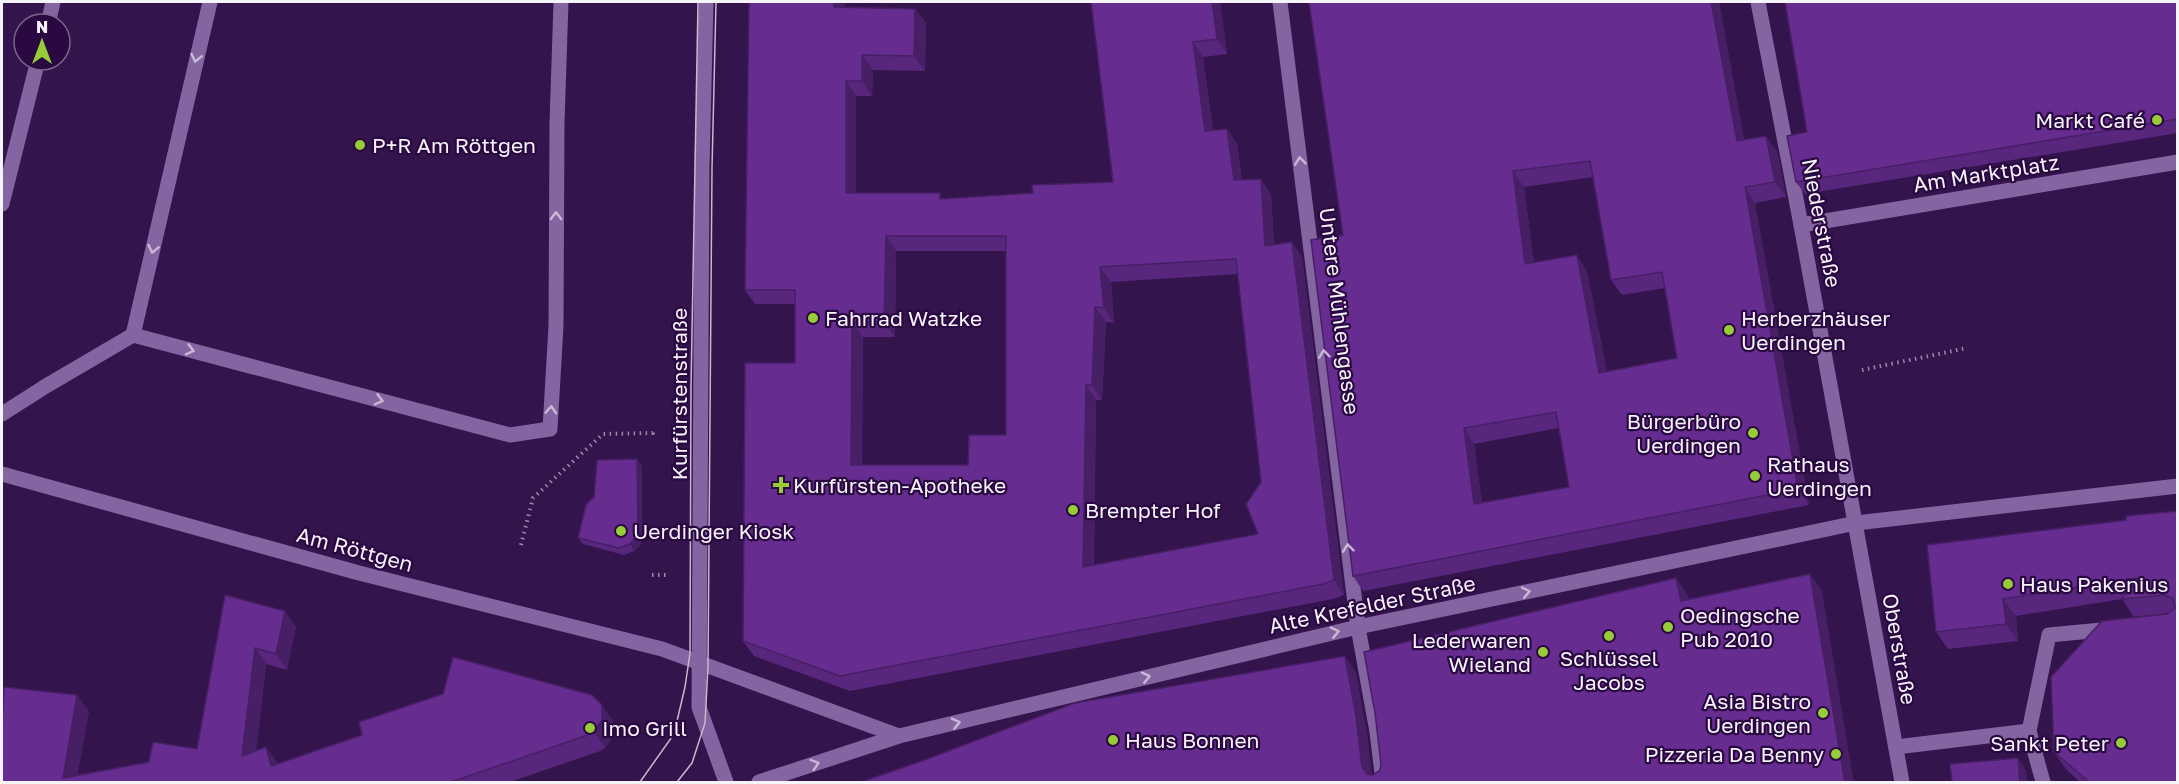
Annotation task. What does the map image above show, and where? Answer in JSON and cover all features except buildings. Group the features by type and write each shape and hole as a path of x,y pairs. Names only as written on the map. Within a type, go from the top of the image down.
{"street":[{"path":"133,335 210,2"},
{"path":"2,414 133,335 510,435 550,429 556,326 557,123 561,2"},
{"name":"Kurfürstenstraße","path":"706,2 702,167 699,707 726,783"},
{"name":"Untere Mühlengasse","path":"1280,2 1358,627 1377,732 1383,783"},
{"name":"Niederstraße","path":"1758,2 1856,523"},
{"path":"2,204 35,72"},
{"name":"Am Marktplatz","path":"1801,225 2178,162"},
{"name":"Am Röttgen","path":"2,474 359,573 662,649 699,662"},
{"path":"1856,523 2178,486"},
{"name":"Alte Krefelder Straße","path":"759,783 899,736 1358,627 1856,523"},
{"name":"Oberstraße","path":"1856,523 1902,783"},
{"path":"2043,783 2029,731 2049,635 2131,627"},
{"path":"699,662 899,736"},
{"path":"1896,747 2029,731"}],"path":[{"path":"1829,377 1967,348"},
{"path":"521,545 533,498 603,434 653,433 652,430"}],"tram line":[{"path":"640,782 674,734 690,653 691,387 698,2"},
{"path":"677,782 692,763 705,723 708,667 712,168 716,2"}],"place":[{"name":"Markt Café","path":"2157,120"},
{"name":"P+R Am Röttgen","path":"360,145"},
{"name":"Fahrrad Watzke","path":"813,318"},
{"name":"Herberzhäuser Uerdingen","path":"1729,330"},
{"name":"Bürgerbüro Uerdingen","path":"1753,433"},
{"name":"Rathaus Uerdingen","path":"1755,476"},
{"name":"Kurfürsten-Apotheke","path":"781,485"},
{"name":"Brempter Hof","path":"1073,510"},
{"name":"Uerdinger Kiosk","path":"621,531"},
{"name":"Haus Pakenius","path":"2008,584"},
{"name":"Oedingsche Pub 2010","path":"1668,627"},
{"name":"Schlüssel Jacobs","path":"1609,636"},
{"name":"Lederwaren Wieland","path":"1543,652"},
{"name":"Asia Bistro Uerdingen","path":"1823,713"},
{"name":"Imo Grill","path":"590,728"},
{"name":"Haus Bonnen","path":"1113,740"},
{"name":"Sankt Peter","path":"2121,743"},
{"name":"Pizzeria Da Benny","path":"1836,754"}]}
